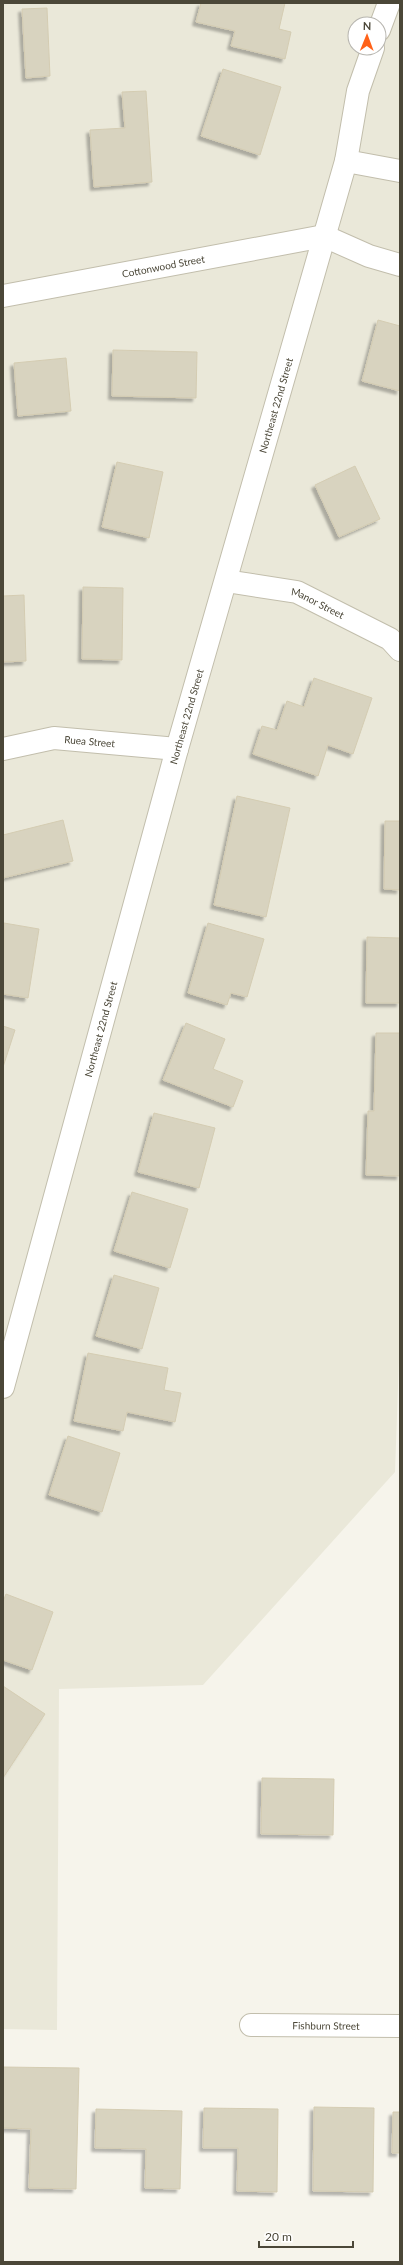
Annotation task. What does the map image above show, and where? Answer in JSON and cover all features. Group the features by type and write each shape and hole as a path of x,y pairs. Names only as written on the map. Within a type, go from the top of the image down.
{"street":[{"path":"384,16 389,3"},
{"name":"Northeast 22nd Street","path":"3,1387 177,749 346,161 358,91 370,56"},
{"path":"346,161 400,171"},
{"path":"324,236 369,256 400,264"},
{"name":"Cottonwood Street","path":"3,296 324,236"},
{"name":"Manor Street","path":"226,580 297,592 390,639 400,650"},
{"name":"Ruea Street","path":"3,749 54,738 177,749"},
{"name":"Fishburn Street","path":"251,2025 400,2026"}],"shaded area":[{"path":"3,3 400,3 400,1331 395,1472 203,1685 59,1689 57,2030 3,2029"}],"building":[{"path":"201,3 285,3 279,29 291,32 285,59 231,46 235,31 196,22"},
{"path":"47,8 50,76 26,78 22,9"},
{"path":"223,69 281,87 260,155 201,136"},
{"path":"146,91 152,182 94,187 90,130 125,128 122,92"},
{"path":"378,320 400,326 400,391 362,381"},
{"path":"113,350 197,352 196,398 112,396"},
{"path":"66,358 71,411 18,416 14,363"},
{"path":"117,462 163,472 149,538 102,527"},
{"path":"355,466 380,519 339,537 315,485"},
{"path":"83,587 123,588 122,660 82,659"},
{"path":"24,595 26,661 3,662 3,596"},
{"path":"314,678 372,698 353,754 328,745 318,776 253,754 262,726 277,730 287,701 304,707"},
{"path":"237,796 290,808 266,917 214,905"},
{"path":"63,820 73,861 3,878 3,835"},
{"path":"385,821 400,821 400,890 384,889"},
{"path":"4,923 39,929 28,998 3,994"},
{"path":"208,923 264,939 247,997 231,993 227,1005 188,993"},
{"path":"367,937 400,938 400,1003 366,1003"},
{"path":"186,1023 225,1039 213,1069 243,1081 233,1107 163,1080"},
{"path":"3,1026 15,1030 3,1067"},
{"path":"376,1033 400,1033 400,1176 366,1175 368,1111 374,1111"},
{"path":"154,1113 215,1128 199,1188 138,1172"},
{"path":"132,1192 188,1209 170,1268 114,1251"},
{"path":"114,1275 159,1288 142,1349 96,1336"},
{"path":"88,1353 168,1368 164,1390 181,1393 175,1422 127,1412 123,1431 74,1421"},
{"path":"68,1436 120,1453 102,1512 49,1495"},
{"path":"6,1594 53,1612 32,1670 3,1660 3,1602"},
{"path":"3,1686 45,1714 3,1778"},
{"path":"262,1778 334,1779 333,1835 261,1834"},
{"path":"3,2067 79,2068 76,2189 29,2188 31,2129 3,2128"},
{"path":"314,2107 374,2108 373,2192 313,2191"},
{"path":"204,2108 278,2109 277,2192 237,2191 238,2148 203,2148"},
{"path":"96,2109 182,2111 180,2189 145,2188 146,2149 95,2148"},
{"path":"393,2112 400,2112 400,2153 392,2153"}]}
